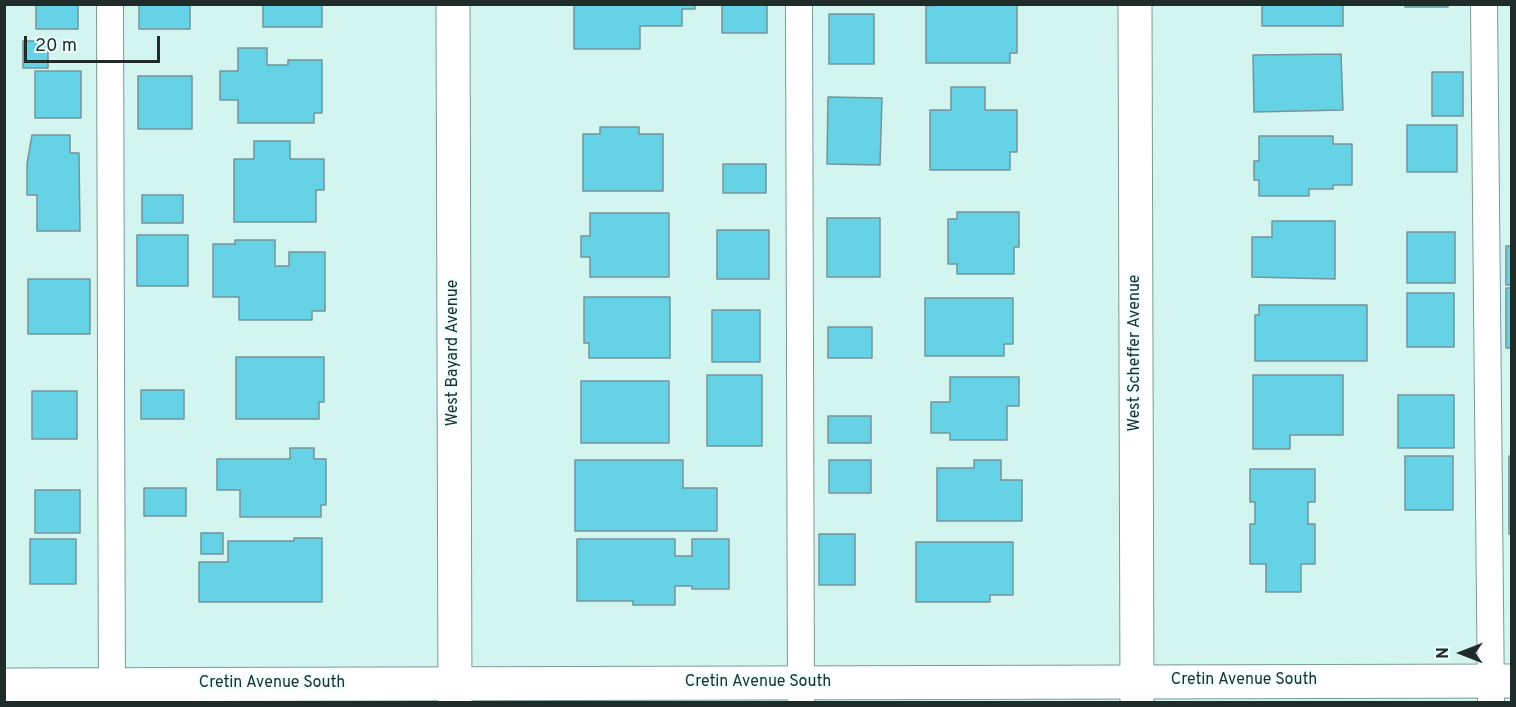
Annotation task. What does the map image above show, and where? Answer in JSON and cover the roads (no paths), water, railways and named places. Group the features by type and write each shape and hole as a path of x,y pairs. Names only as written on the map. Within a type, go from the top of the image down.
{"main road":[{"name":"West Bayard Avenue","path":"453,4 455,693"},
{"name":"West Scheffer Avenue","path":"1135,4 1137,692"},
{"name":"Cretin Avenue South","path":"4,685 112,693 1137,692 1498,688"}],"lane":[{"path":"110,4 112,693"},
{"path":"799,4 801,693"},
{"path":"1484,4 1498,688"}]}
